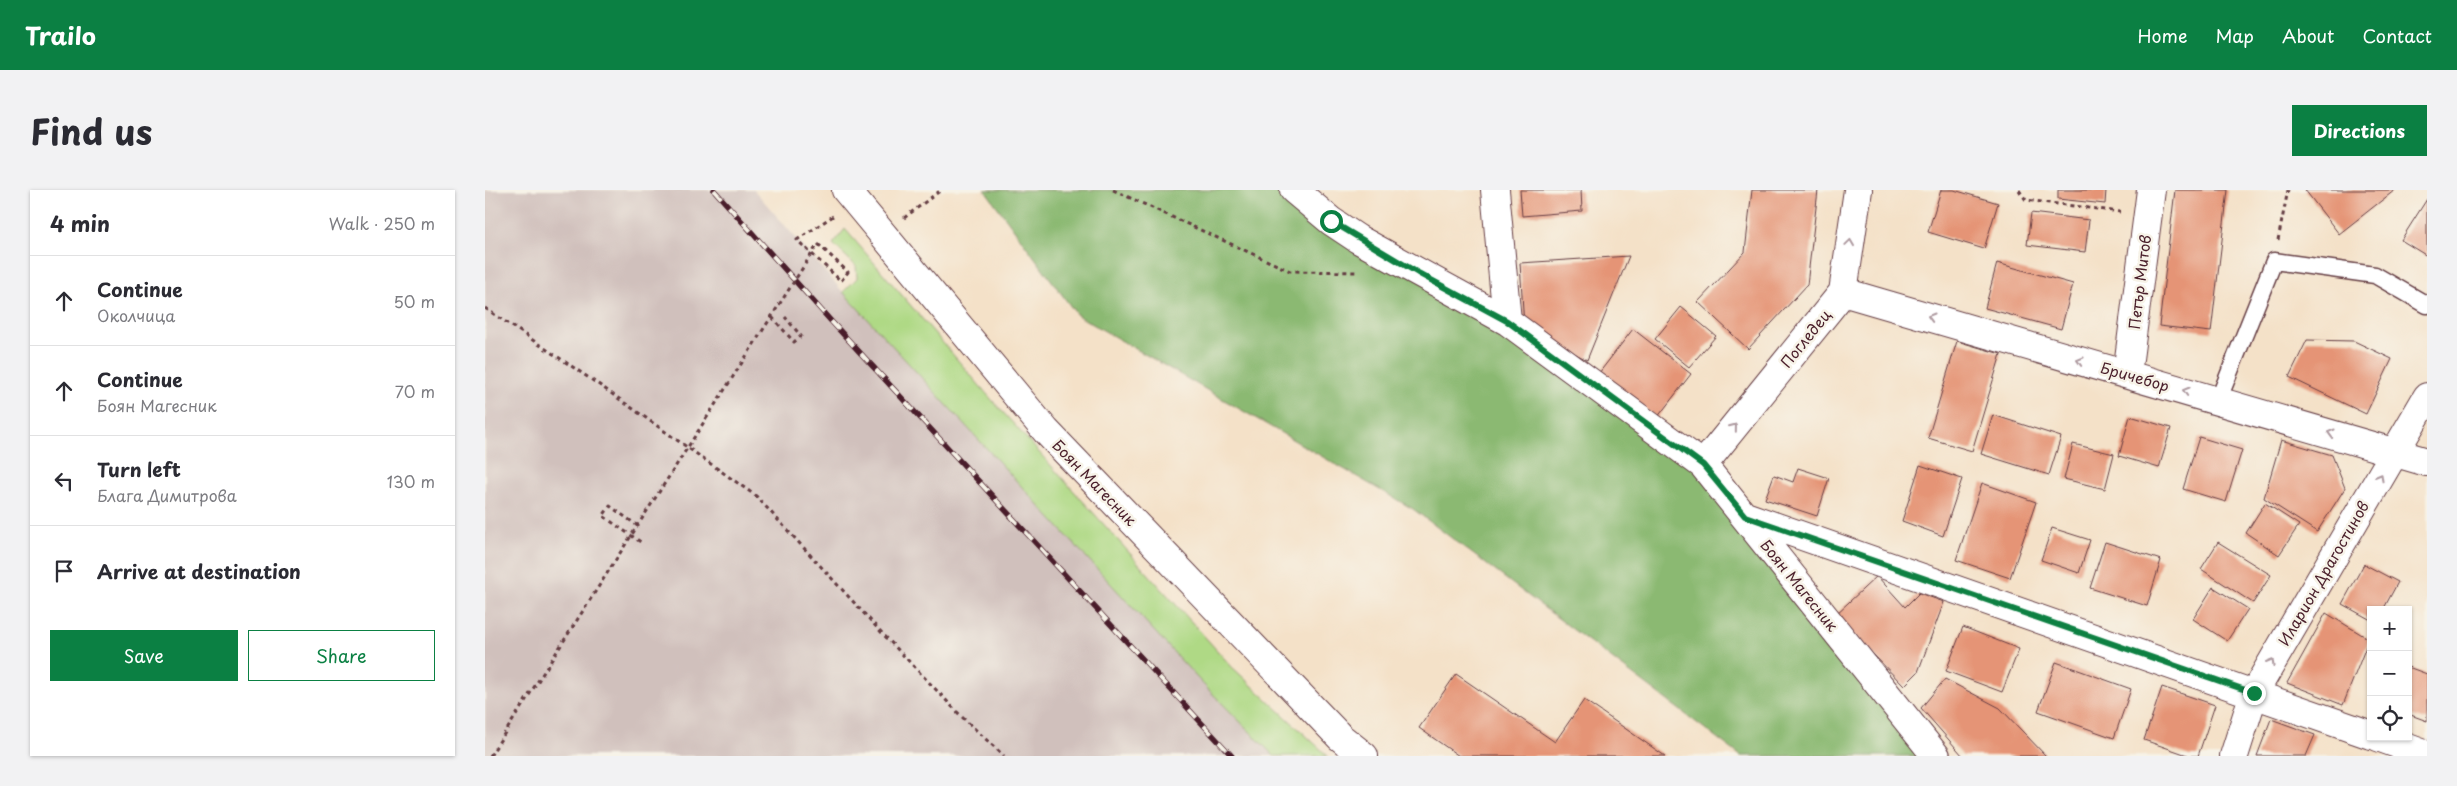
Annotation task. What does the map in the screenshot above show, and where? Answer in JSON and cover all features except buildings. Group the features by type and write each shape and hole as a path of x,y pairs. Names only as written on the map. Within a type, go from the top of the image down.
{"street":[{"name":"Боян Магесник","path":"1295,190 1331,221 1357,239 1507,321 1703,465 1936,756"},
{"path":"1495,190 1507,321"},
{"path":"1843,292 1858,190"},
{"name":"Боян Магесник","path":"851,195 1046,431 1339,737 1364,756"},
{"name":"Петър Митов","path":"2127,374 2149,203"},
{"name":"Бричебор","path":"1843,292 2427,462"},
{"name":"Погледец","path":"1703,465 1843,292"},
{"name":"Иларион Драгостинов","path":"2234,756 2254,693 2427,396"},
{"path":"1745,516 2367,734"},
{"path":"2389,741 2427,755"}],"lane":[{"path":"2218,400 2274,260 2375,275 2427,305"}],"path":[{"path":"882,234 941,190"},
{"path":"1113,190 1290,271 1359,272"},
{"path":"2019,190 2026,200 2149,203"},
{"path":"2274,260 2288,190"},
{"path":"491,756 772,317 818,244 848,272 841,281 797,240 851,195"},
{"path":"485,308 598,384 756,496 962,717 1004,756"},
{"path":"772,317 794,342 801,336 785,317"},
{"path":"638,526 610,506 603,516 643,543"}],"shaded area":[{"path":"485,190 754,190 843,292 1200,681 1274,756 485,756"}],"green space":[{"path":"985,190 1294,190 1703,465 1936,756 1741,756 1413,509 1077,315"},
{"path":"845,229 992,400 1232,667 1328,756 1274,756 1200,681 843,292 857,278 856,266 833,244"}],"railway":[{"path":"714,190 830,320 1232,756"}],"route":[{"path":"1331,221 1357,239 1507,321 1703,465 1745,516 2254,693"}]}
